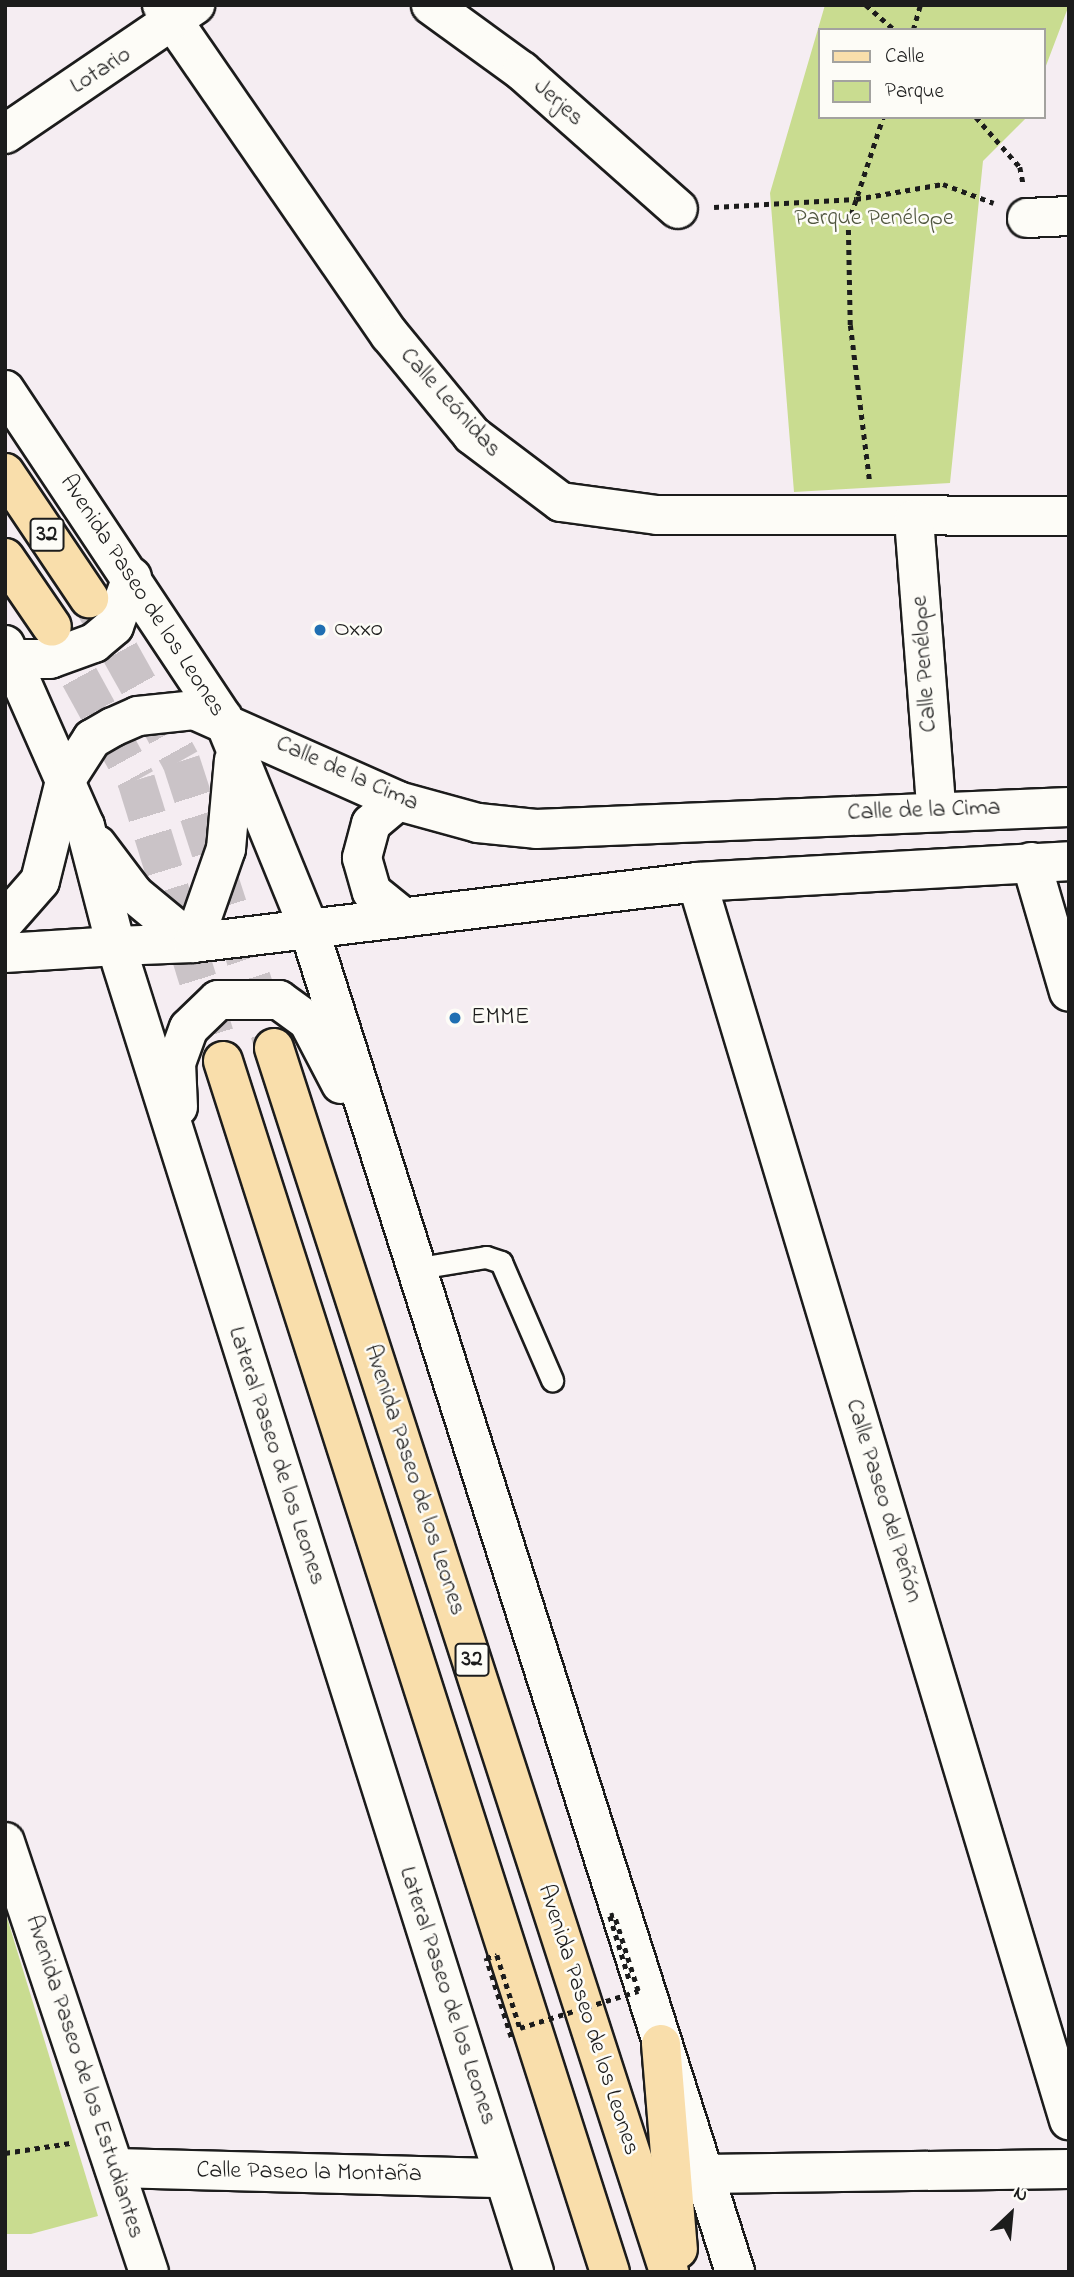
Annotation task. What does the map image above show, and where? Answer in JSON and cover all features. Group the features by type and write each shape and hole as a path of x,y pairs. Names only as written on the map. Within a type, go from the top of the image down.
{"main road":[{"name":"Avenida Paseo de los Leones","path":"5,473 89,598"},
{"name":"32","path":"5,558 52,627"},
{"name":"Avenida Paseo de los Leones","path":"274,1048 669,2272"},
{"name":"32","path":"223,1061 610,2272"},
{"path":"661,2044 679,2272"}],"street":[{"name":"Jerjes","path":"432,5 522,71 678,209"},
{"name":"Lotario","path":"5,134 177,11"},
{"name":"Calle Leónidas","path":"177,11 390,335 472,435 510,470 561,502 607,513 914,519 1069,516"},
{"path":"1027,218 1069,216"},
{"name":"Avenida Paseo de los Leones","path":"5,390 131,577 229,731 309,929"},
{"name":"Calle Penélope","path":"914,519 936,808"},
{"path":"8,657 50,659 94,643 114,626 131,577"},
{"name":"Lateral Paseo de los Leones","path":"8,657 85,827 116,946 534,2272"},
{"name":"Calle de la Cima","path":"5,921 40,881 65,781 92,739 138,716 194,710 229,731 398,801 478,822 592,830 936,808 1069,807"},
{"path":"193,943 226,849 229,731"},
{"path":"398,801 371,824 362,858 372,892 399,914"},
{"path":"85,827 116,874 193,943"},
{"path":"5,953 193,943 309,929 399,914 697,882 1069,861"},
{"path":"1031,862 1069,992"},
{"name":"Calle Paseo del Peñón","path":"697,882 1069,2120"},
{"path":"309,929 390,1175 661,2044 735,2272"},
{"path":"198,1209 176,1063 188,1028 218,1000 279,1000 308,1021 390,1175"},
{"name":"Avenida Paseo de los Estudiantes","path":"5,1842 149,2272"},
{"name":"Calle Paseo la Montaña","path":"110,2152 504,2178"},
{"path":"704,2174 1069,2169"}],"lane":[{"path":"419,1268 486,1257 501,1262 552,1380"}],"path":[{"path":"866,5 893,28"},
{"path":"914,28 920,5"},
{"path":"874,518 850,325 848,224 882,119"},
{"path":"678,209 856,199 943,184 1027,218 1020,167 978,119"},
{"path":"511,2037 486,1958 497,1955 520,2028 638,1992 614,1914 610,1916 630,1982"},
{"path":"5,2153 110,2152"}],"green space":[{"name":"Parque Penélope","path":"825,5 1069,5 1046,66 1046,28 818,28"},
{"name":"Parque Penélope","path":"818,29 818,119 1025,119 983,161 950,483 794,492 770,193"},
{"path":"5,1911 98,2216 31,2234 5,2234"}],"tunnel":[{"path":"92,602 181,761 274,1048"},
{"path":"52,627 136,780 223,1061"}],"place":[{"name":"Oxxo","path":"320,630"},
{"name":"EMME","path":"455,1018"}]}
